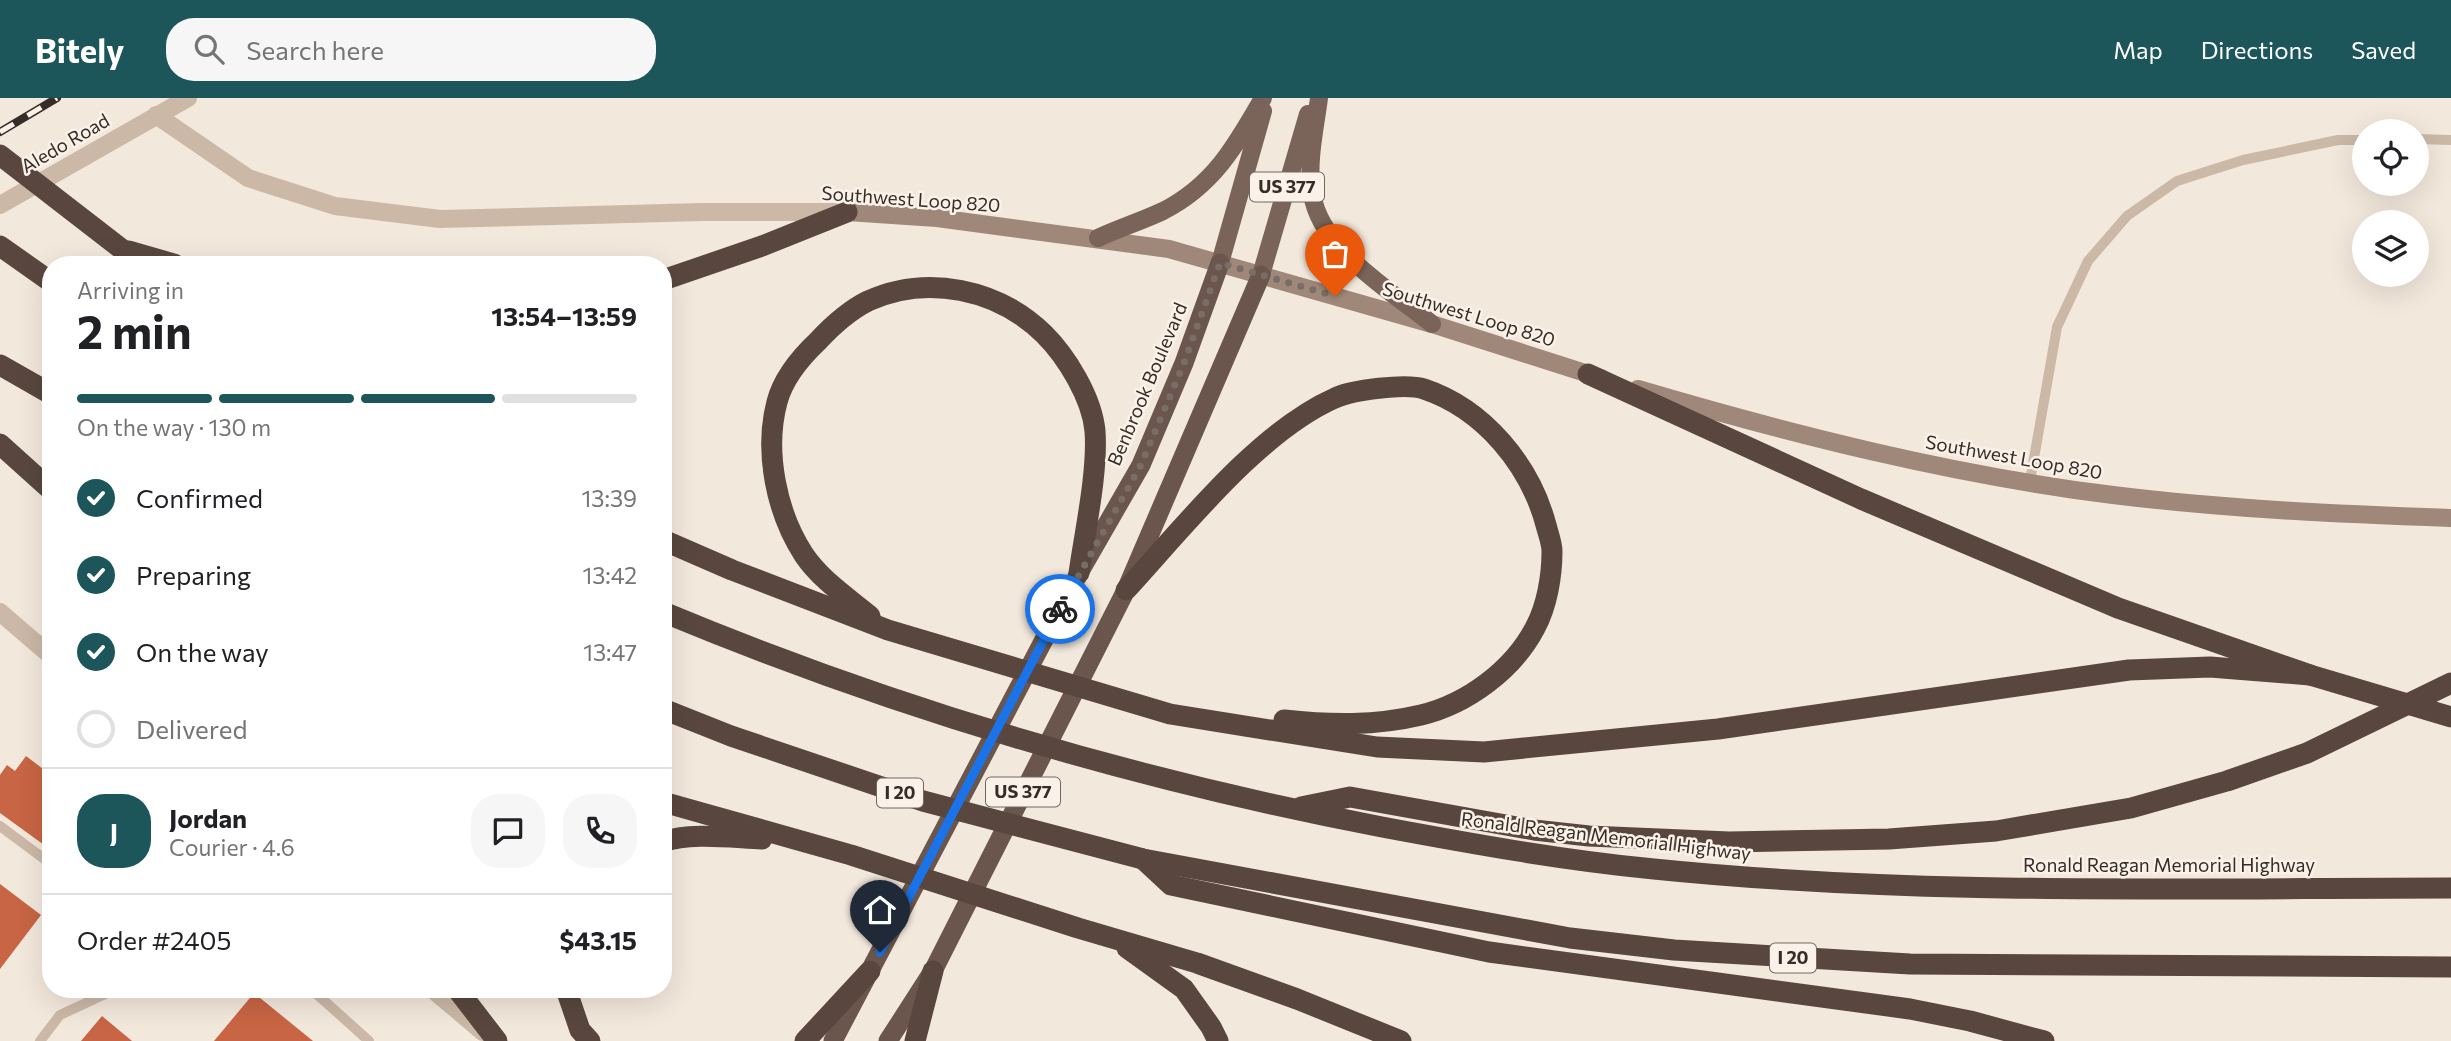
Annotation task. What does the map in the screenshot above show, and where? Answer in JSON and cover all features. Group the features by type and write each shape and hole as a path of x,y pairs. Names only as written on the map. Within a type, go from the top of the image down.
{"highway":[{"path":"0,155 131,256"},
{"path":"672,277 762,246 847,212"},
{"path":"0,246 42,276"},
{"path":"123,249 147,256"},
{"name":"Benbrook Boulevard","path":"832,1041 1079,573 1141,465 1184,363 1220,263"},
{"name":"US 377","path":"888,1041 934,968 1126,590 1261,275"},
{"path":"888,630 829,583 804,555 776,486 771,449 777,400 798,361 829,329 867,302 906,289 950,288 994,299 1031,322 1060,349 1082,388 1095,430 1092,481 1079,573"},
{"path":"0,365 42,389"},
{"path":"1588,374 1861,499 2118,608 2310,675 2451,717"},
{"path":"1126,590 1258,451 1297,419 1337,396 1388,387 1421,388 1456,404 1487,428 1497,436 1519,465 1541,505 1552,549 1548,592 1536,628 1492,680 1458,702 1421,715 1360,725 1254,717 1209,722"},
{"path":"0,443 42,469"},
{"path":"0,443 42,482"},
{"path":"672,544 888,630 1170,714 1377,747 1484,752 1718,729 2129,670 2210,667 2310,675"},
{"name":"Ronald Reagan Memorial Highway","path":"672,616 800,667 1123,769 1288,809 1507,851 1653,869 1781,880 1938,886 2451,888"},
{"path":"1288,809 1350,797 1534,830 1589,836 1729,842 1888,839 1996,831 2132,808 2227,781 2308,753 2451,683"},
{"name":"I 20","path":"672,713 731,736 923,801 1143,859 1570,938 1674,950 1910,964 2451,967"},
{"path":"672,805 851,855 1197,963 1401,1041"},
{"path":"672,839 782,837"},
{"path":"1143,859 1171,885 1489,952 1910,1009 1970,1021 2044,1041"},
{"path":"1114,939 1184,989 1212,1027 1218,1041"},
{"path":"805,1041 875,962"},
{"path":"915,1041 934,968"},
{"path":"464,998 495,1041"},
{"path":"569,998 580,1030 590,1041"}],"main road":[{"path":"1098,238 1165,210 1196,188 1231,153 1265,98"},
{"name":"Benbrook Boulevard","path":"1220,263 1265,98"},
{"name":"US 377","path":"1261,275 1313,98"},
{"path":"1318,98 1310,174 1313,201 1322,225 1345,254 1433,324"},
{"name":"Southwest Loop 820","path":"847,212 937,218 1169,249 1433,324 1699,407 1920,463 2113,495 2315,513 2451,518"}],"street":[{"name":"Aledo Road","path":"0,205 188,98"},
{"name":"Southwest Loop 820","path":"156,115 248,178 335,206 440,219 702,212 847,212"},
{"path":"0,612 42,648"},
{"path":"443,998 495,1041"}],"lane":[{"path":"2429,139 2451,140"},
{"path":"2030,481 2057,327 2088,261 2127,216 2177,181 2243,160 2338,140 2352,140"},
{"path":"1,829 42,857"},
{"path":"40,1041 60,1015 97,998"},
{"path":"321,998 369,1041"}],"building":[{"path":"26,756 42,768 42,843 0,813 0,775 7,765 15,771"},
{"path":"0,884 41,915 0,969"},
{"path":"250,998 260,998 313,1041 214,1041"},
{"path":"102,1016 132,1041 81,1041"}],"railway":[{"path":"0,132 57,98"}],"way so far":[{"path":"1060,609 1141,465 1184,363 1220,263 1335,296"}],"route":[{"path":"880,952 1060,609"}]}
